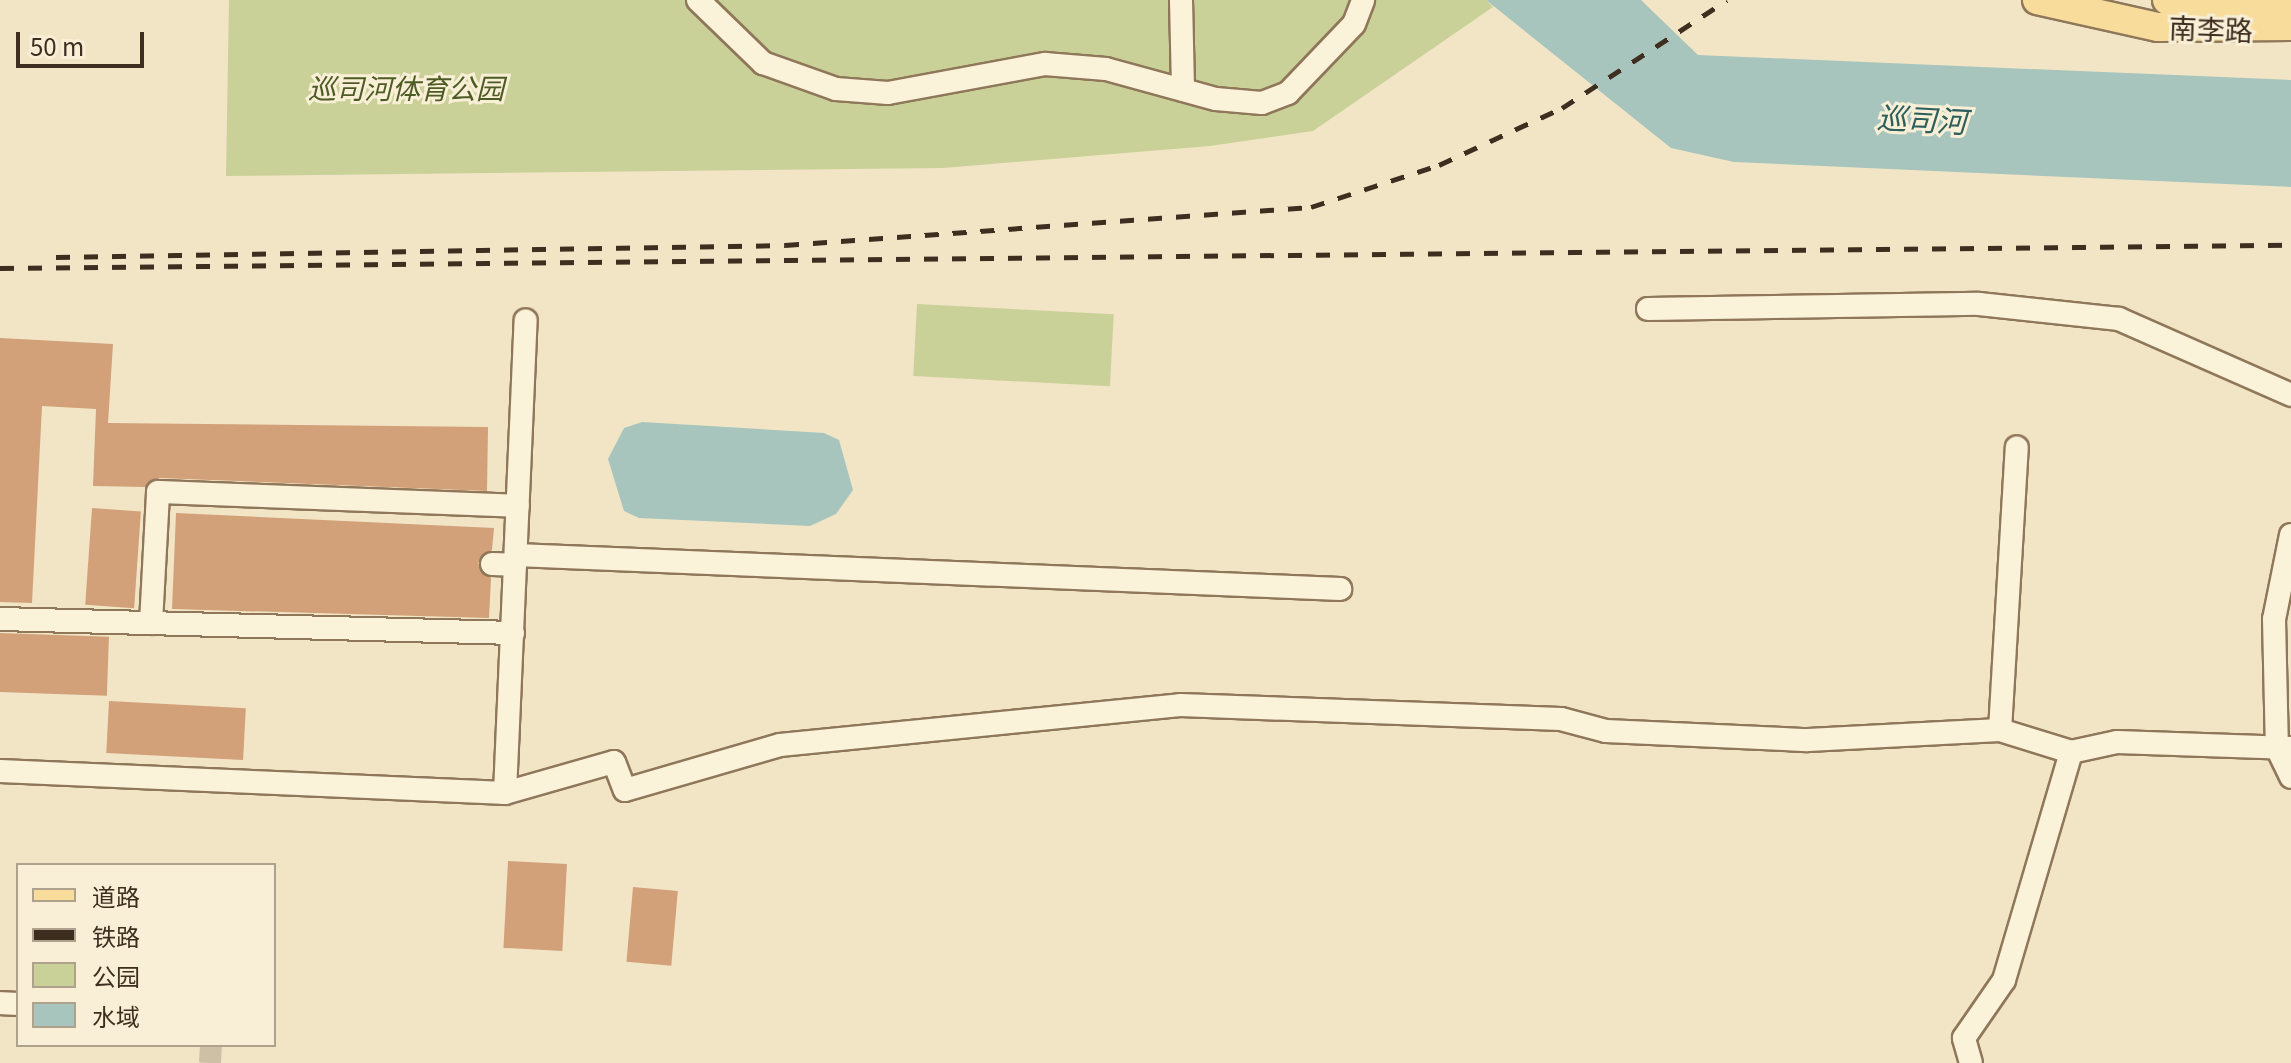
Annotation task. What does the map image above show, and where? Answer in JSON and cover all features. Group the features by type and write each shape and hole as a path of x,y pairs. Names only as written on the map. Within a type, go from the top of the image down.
{"main road":[{"name":"南李路","path":"2037,0 2158,27 2291,26"},
{"name":"南李路","path":"2167,0 2252,6 2291,1"}],"street":[{"path":"698,0 763,63 836,89 888,93 1045,64 1106,69 1183,90 1262,103 1288,93 1354,24 1363,0"},
{"path":"1181,0 1183,90"},
{"path":"1648,309 1979,304 2119,319 2291,395"},
{"path":"505,793 526,320"},
{"path":"2000,730 2017,448"},
{"path":"151,623 158,492 518,506"},
{"path":"2291,535 2274,619 2284,748 2291,777"},
{"path":"492,564 516,560 1340,589"},
{"path":"0,619 513,633"},
{"path":"0,771 505,793 614,762 625,790 780,745 1180,705 1561,719 1606,731 1808,740 2000,730 2071,752 2117,742 2284,748"},
{"path":"1971,1063 1964,1038 2004,980 2071,752"}],"green space":[{"name":"巡司河体育公园","path":"229,0 1486,0 1493,7 1313,131 1210,146 943,168 226,176"},
{"path":"917,304 1114,314 1110,386 913,376"}],"water":[{"name":"巡司河","path":"1486,0 1641,0 1698,55 2291,80 2291,187 1734,162 1671,148"},
{"path":"642,422 824,433 839,440 853,490 836,514 810,526 639,518 624,511 608,459 624,428"}],"building":[{"path":"0,338 113,344 108,423 488,427 487,491 159,478 145,487 93,486 96,409 42,406 32,603 0,602"},
{"path":"92,508 141,511 134,608 85,605"},
{"path":"176,513 494,528 492,550 478,563 491,578 489,618 172,609"},
{"path":"0,633 109,637 107,696 0,692"},
{"path":"109,701 246,708 243,760 106,753"},
{"path":"508,861 567,864 562,951 503,948"},
{"path":"633,887 678,891 671,966 626,962"}],"tunnel":[{"path":"210,1063 211,1047"}],"railway":[{"path":"56,257 785,245 1311,207 1439,165 1562,108 1727,0"},
{"path":"0,268 2291,245"}]}
